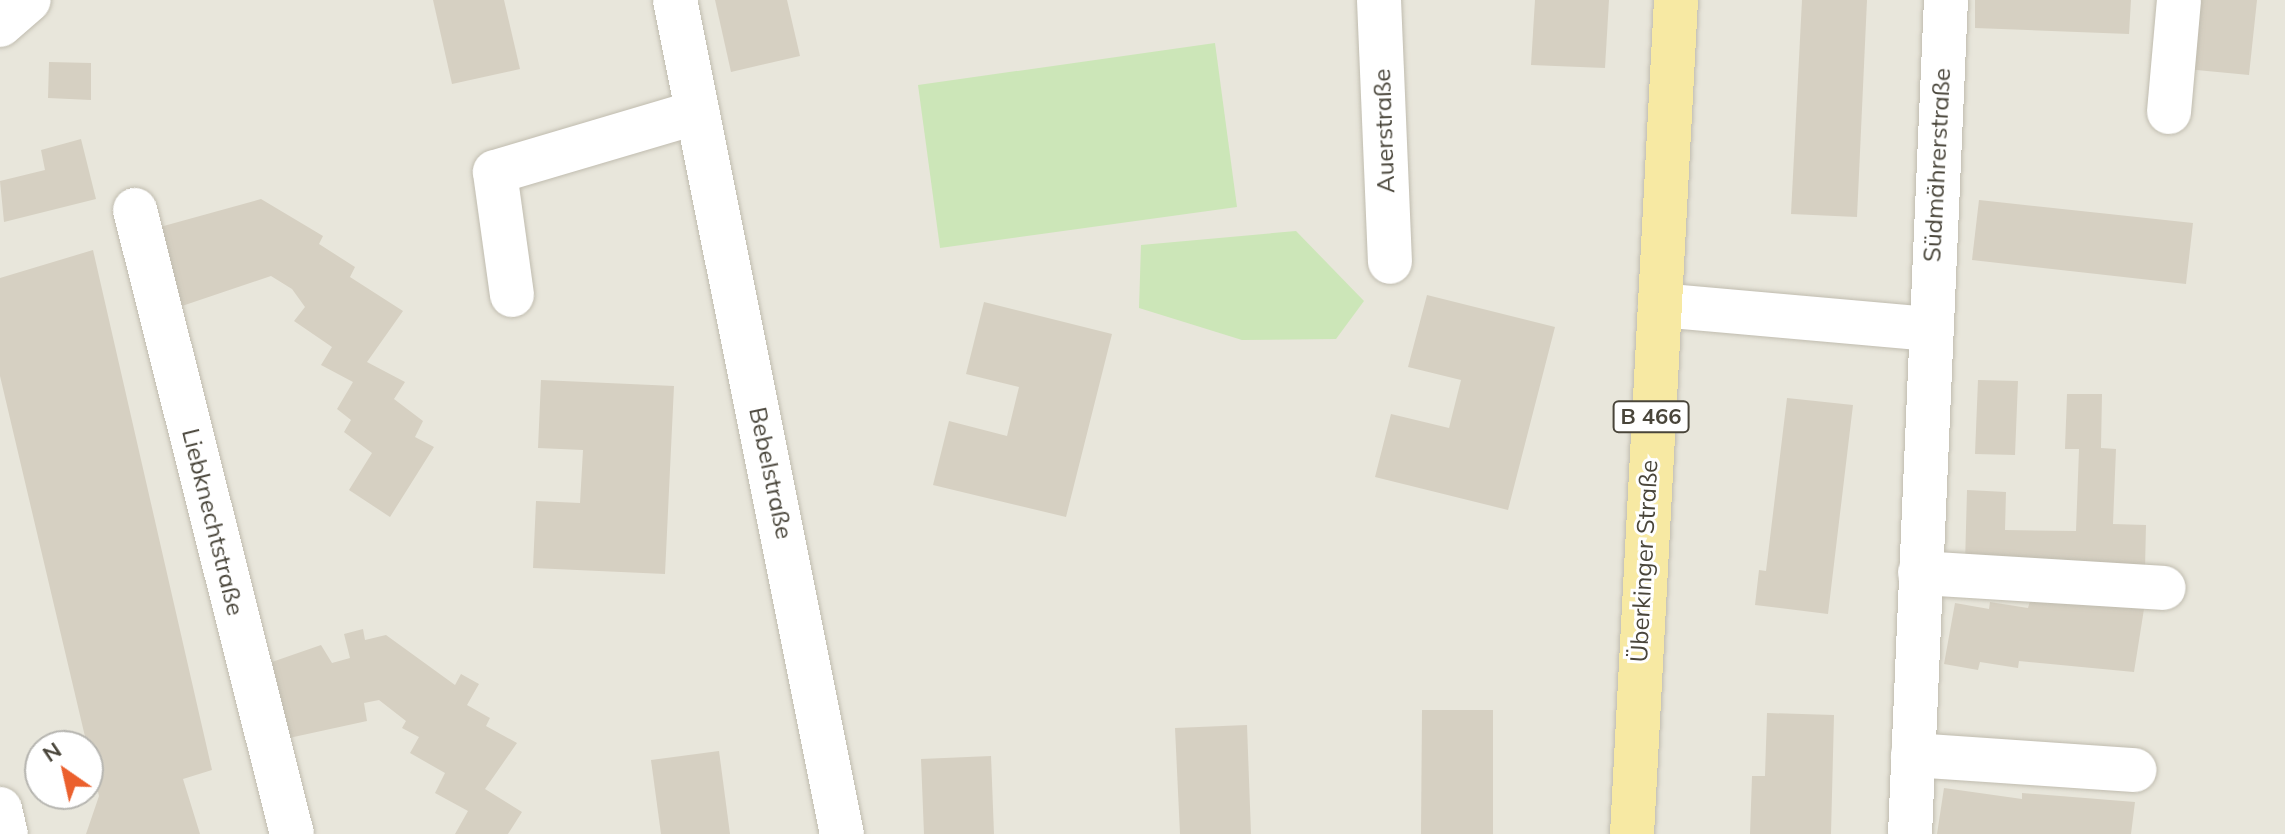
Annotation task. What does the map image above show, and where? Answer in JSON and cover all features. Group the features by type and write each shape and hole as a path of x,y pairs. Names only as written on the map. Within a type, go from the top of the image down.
{"main road":[{"name":"Überkinger Straße","path":"1632,834 1676,0"}],"street":[{"path":"0,25 29,0"},
{"name":"Bebelstraße","path":"675,0 842,834"},
{"name":"Auerstraße","path":"1379,0 1390,262"},
{"name":"Südmährerstraße","path":"1910,834 1929,329 1946,0"},
{"path":"2169,112 2179,0"},
{"path":"512,295 495,172 697,112"},
{"name":"Liebknechtstraße","path":"135,210 292,834"},
{"path":"1660,305 1929,329"},
{"path":"1920,573 2164,588"},
{"path":"1913,755 2134,770"},
{"path":"0,809 6,834"}],"shaded area":[{"path":"0,0 2285,0 2285,834 0,834"}],"green space":[{"path":"1215,43 1237,207 940,248 918,85"},
{"path":"1296,231 1364,301 1336,339 1242,340 1139,308 1141,245"}],"building":[{"path":"433,0 504,0 520,69 452,84"},
{"path":"715,0 787,0 800,56 731,72"},
{"path":"1535,0 1609,0 1605,68 1531,65"},
{"path":"1802,0 1867,0 1857,217 1791,214"},
{"path":"1975,0 2131,0 2129,34 1975,28"},
{"path":"2194,0 2257,0 2249,75 2186,69"},
{"path":"49,62 91,63 91,100 48,98"},
{"path":"81,139 96,199 4,222 0,181 45,170 41,150"},
{"path":"261,199 323,236 319,244 355,267 350,277 403,311 367,362 405,382 394,399 423,421 415,437 434,447 390,517 349,490 372,453 344,432 351,420 337,409 353,382 321,365 332,347 294,321 305,307 292,289 271,276 182,306 160,227"},
{"path":"1979,200 2193,223 2186,284 1972,260"},
{"path":"93,250 212,770 183,779 200,834 86,834 94,810 104,810 104,730 83,730 0,376 0,278"},
{"path":"1427,295 1555,327 1508,510 1375,477 1391,414 1449,428 1461,380 1408,367"},
{"path":"984,302 1112,334 1066,517 933,485 949,421 1007,436 1019,387 966,374"},
{"path":"541,380 674,386 665,574 533,568 536,501 580,503 583,450 538,448"},
{"path":"1978,380 2018,381 2015,455 1975,454"},
{"path":"2067,394 2102,394 2101,448 2116,449 2113,524 2146,525 2145,569 1965,565 1967,490 2006,492 2005,530 2076,531 2079,449 2065,449"},
{"path":"1787,398 1853,405 1828,614 1755,605 1759,570 1766,571"},
{"path":"2030,601 2144,609 2134,672 2019,661 2018,668 1980,662 1978,670 1944,664 1955,603 1989,609 1990,602 2028,608"},
{"path":"363,629 365,640 386,635 455,685 461,674 479,684 467,705 490,718 486,726 517,743 485,789 522,812 508,834 455,834 468,811 435,793 445,773 410,753 419,737 402,728 406,721 379,700 364,703 367,721 289,738 272,662 321,645 332,663 350,658 344,634"},
{"path":"1422,710 1493,710 1493,834 1421,834"},
{"path":"1767,713 1834,715 1831,834 1750,834 1752,776 1765,776"},
{"path":"1247,725 1251,834 1180,834 1175,728"},
{"path":"719,751 730,834 661,834 651,760"},
{"path":"991,756 994,834 924,834 921,759"},
{"path":"1944,788 2022,799 2022,793 2135,802 2131,834 1937,834"}]}
